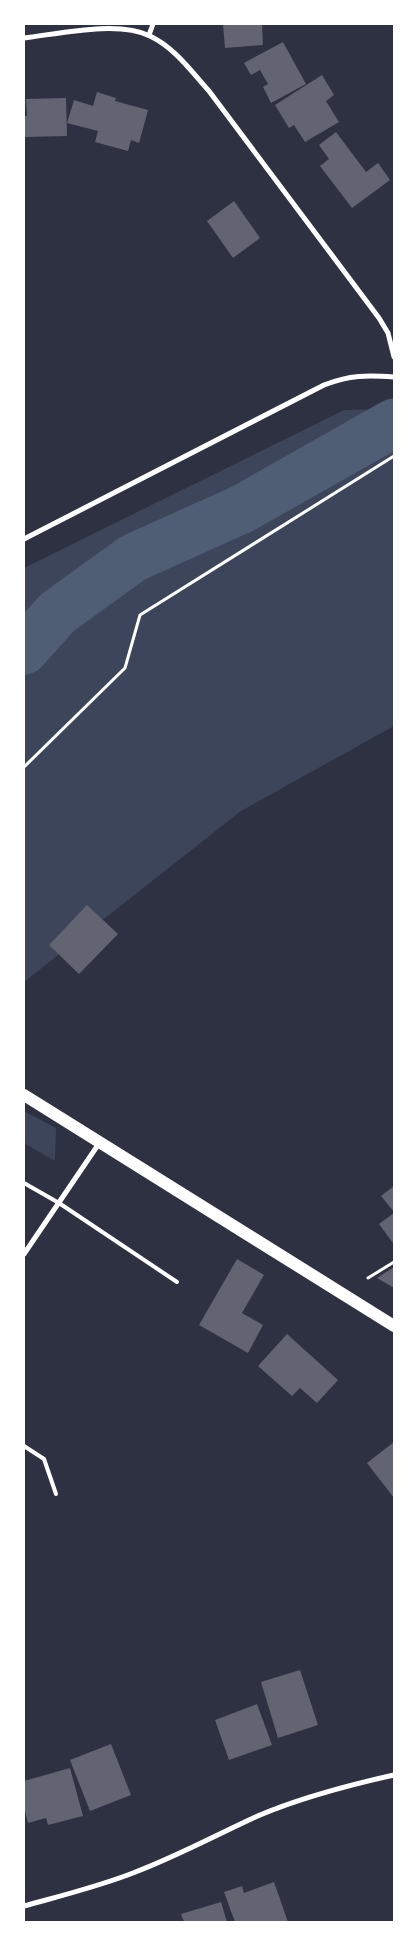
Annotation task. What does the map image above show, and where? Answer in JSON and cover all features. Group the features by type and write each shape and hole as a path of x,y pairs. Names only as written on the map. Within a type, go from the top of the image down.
{"main road":[{"path":"24,1095 394,1326"}],"street":[{"path":"149,35 153,24"},
{"path":"24,38 108,28 149,35 167,46 182,60 208,91 379,318 388,333 394,357"},
{"path":"24,539 324,384 362,375 394,377"},
{"path":"24,1254 101,1142"},
{"path":"24,1906 101,1885 134,1873 262,1815 293,1803 363,1782 394,1775"}],"lane":[{"path":"24,1183 177,1282"},
{"path":"24,1446 44,1459 56,1494"}],"path":[{"path":"24,766 125,668 140,616 394,456"},
{"path":"368,1278 394,1262"}],"shaded area":[{"path":"394,409 394,411 238,499 128,548 52,603 24,635 24,568 344,410"},
{"path":"394,423 394,726 241,811 24,982 24,650 57,613 133,558 242,509"},
{"path":"24,1111 56,1128 55,1161 24,1143"}],"building":[{"path":"223,24 262,24 263,45 225,48"},
{"path":"283,42 306,84 271,103 263,87 268,84 260,70 251,75 244,63"},
{"path":"322,75 334,95 326,101 339,122 305,142 294,125 289,128 275,105"},
{"path":"97,92 116,98 115,101 148,110 139,143 131,140 128,151 95,142 98,131 67,123 74,100 93,106"},
{"path":"66,98 67,136 24,137 24,116 27,116 26,99"},
{"path":"336,132 366,172 378,163 390,180 352,208 320,166 329,159 319,145"},
{"path":"234,201 260,238 233,258 207,221"},
{"path":"87,905 118,934 79,974 49,945"},
{"path":"394,1186 394,1212 381,1196"},
{"path":"394,1213 394,1242 393,1243 379,1224"},
{"path":"237,1259 264,1275 242,1313 263,1325 248,1353 199,1325"},
{"path":"394,1267 394,1288 377,1278"},
{"path":"287,1334 338,1380 317,1403 300,1388 292,1396 258,1366"},
{"path":"394,1442 394,1498 367,1463"},
{"path":"300,1670 318,1725 278,1738 261,1682"},
{"path":"257,1704 272,1745 229,1760 215,1720"},
{"path":"111,1744 131,1795 90,1811 70,1760"},
{"path":"70,1768 83,1816 48,1825 46,1818 28,1823 24,1807 24,1781"},
{"path":"274,1882 288,1922 235,1922 224,1892 242,1886 244,1893"},
{"path":"221,1902 227,1922 184,1922 181,1914"}],"waterway":[{"path":"24,650 57,613 133,558 242,509 394,423"}]}
